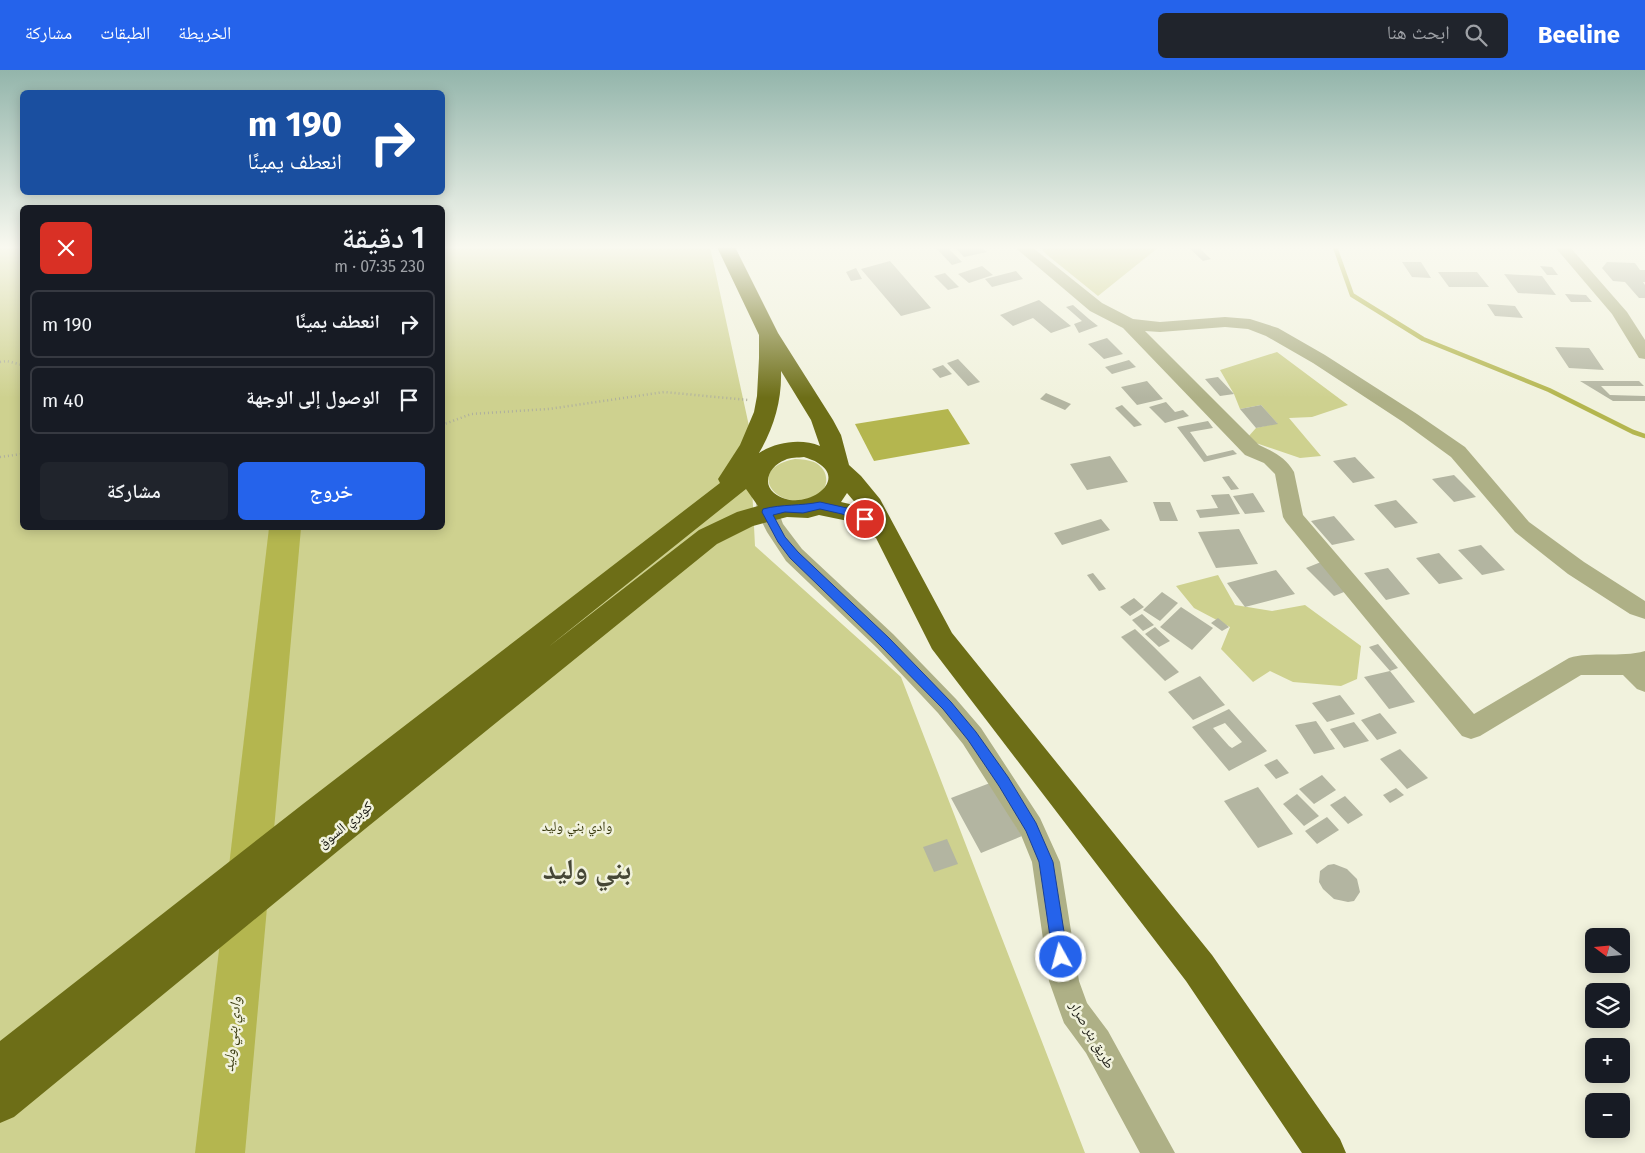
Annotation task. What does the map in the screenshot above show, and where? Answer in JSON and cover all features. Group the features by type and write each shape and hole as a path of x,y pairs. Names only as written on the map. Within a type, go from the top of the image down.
{"highway":[{"path":"681,543 773,507 803,510 820,506 831,499 838,491 842,481 829,435 768,333 751,298"},
{"path":"681,543 703,511 737,470 758,434 766,415 771,379 768,333"},
{"path":"703,511 797,436 802,427 804,417 804,394"},
{"path":"773,507 761,496 755,484 755,477 770,459 806,449 829,458 862,493 942,641 1199,968 1326,1153"},
{"path":"820,506 855,514 884,532"},
{"name":"كوبري السوق","path":"0,1065 314,815 681,543"},
{"name":"كوبري السوق","path":"0,1103 681,543"}],"street":[{"path":"1085,298 1096,307 1129,324 1252,450 1270,458 1284,472 1293,517 1471,728 1577,665 1637,663 1645,682"},
{"path":"1607,298 1619,312 1645,354"},
{"path":"1129,324 1160,327 1225,322 1250,324 1272,332 1319,359 1410,418 1458,452 1522,527 1576,568 1643,610"},
{"name":"طريق بئر صرار","path":"773,507 781,540 794,555 885,641 947,706 972,736 1032,827 1046,862 1064,981 1075,1012 1097,1042 1158,1153"}],"path":[{"path":"0,362 7,361 20,364"},
{"path":"445,424 470,414 549,409 664,392 751,400"},
{"path":"0,457 20,454"}],"green space":[{"name":"وادي بني وليد","path":"0,298 20,298 20,530 445,530 445,298 721,298 749,426 755,546 901,677 1085,1153 0,1153"},
{"path":"1277,352 1348,405 1312,417 1289,418 1321,456 1300,458 1253,442 1248,437 1256,428 1277,423 1261,405 1240,409 1234,394 1220,370"},
{"path":"795,459 814,462 823,470 826,480 823,491 819,495 799,501 787,499 777,494 771,487 768,479 771,471 780,464"},
{"path":"1218,575 1235,605 1272,611 1305,605 1361,646 1357,679 1341,686 1293,682 1270,671 1253,682 1221,649 1230,627 1194,608 1176,586"}],"shaded area":[{"path":"948,409 970,444 874,461 855,424"}],"building":[{"path":"885,298 922,298 931,308 901,316"},
{"path":"1568,298 1588,298 1592,302 1571,302"},
{"path":"1039,300 1071,326 1051,333 1033,318 1013,326 1000,315"},
{"path":"1487,304 1515,306 1523,318 1495,316"},
{"path":"1073,305 1098,326 1079,333 1074,324 1082,321 1066,307"},
{"path":"1107,338 1123,354 1104,359 1088,344"},
{"path":"1555,347 1589,348 1604,370 1569,368"},
{"path":"958,359 980,382 968,386 947,363"},
{"path":"1129,360 1136,367 1112,374 1105,367"},
{"path":"943,365 952,374 940,378 932,369"},
{"path":"1218,377 1234,394 1220,396 1205,379"},
{"path":"1147,381 1163,399 1137,405 1121,387"},
{"path":"1580,381 1639,381 1644,386 1601,386 1610,395 1645,396 1645,401 1613,401"},
{"path":"1046,393 1071,404 1065,410 1040,399"},
{"path":"1166,402 1175,412 1183,410 1189,416 1165,423 1149,407"},
{"path":"1122,405 1142,425 1134,427 1115,408"},
{"path":"1261,405 1278,424 1256,428 1240,409"},
{"path":"1208,421 1213,428 1190,432 1207,456 1233,450 1237,454 1204,462 1177,427"},
{"path":"1110,456 1128,482 1087,490 1070,464"},
{"path":"1355,457 1375,478 1353,483 1333,461"},
{"path":"1454,475 1476,497 1454,502 1432,479"},
{"path":"1229,476 1239,489 1231,490 1222,477"},
{"path":"1253,493 1265,512 1245,514 1233,496"},
{"path":"1229,494 1240,514 1200,518 1196,510 1218,508 1211,495"},
{"path":"1396,500 1418,523 1395,528 1374,505"},
{"path":"1153,502 1170,502 1178,521 1160,521"},
{"path":"1334,516 1355,540 1332,545 1311,521"},
{"path":"1101,519 1110,530 1062,545 1054,533"},
{"path":"1239,529 1258,564 1216,568 1198,532"},
{"path":"1481,545 1505,570 1482,575 1458,550"},
{"path":"1439,553 1463,579 1439,584 1416,558"},
{"path":"1321,562 1349,590 1334,596 1306,568"},
{"path":"1388,568 1410,594 1386,600 1364,573"},
{"path":"1276,570 1295,594 1245,607 1227,583"},
{"path":"1093,573 1106,589 1099,591 1087,575"},
{"path":"1162,592 1178,603 1160,621 1143,610"},
{"path":"1134,598 1144,607 1130,616 1120,607"},
{"path":"1181,607 1213,628 1192,650 1160,627"},
{"path":"1142,614 1154,625 1143,631 1132,620"},
{"path":"1218,618 1229,627 1222,631 1211,623"},
{"path":"1155,627 1170,641 1159,647 1145,634"},
{"path":"1135,629 1179,672 1165,681 1121,637"},
{"path":"1378,644 1398,668 1390,671 1369,647"},
{"path":"1390,671 1415,702 1389,709 1364,677"},
{"path":"1200,676 1225,705 1193,720 1168,692"},
{"path":"1340,695 1355,714 1327,722 1312,703"},
{"path":"1229,709 1267,751 1229,771 1192,727","holes":["1225,723 1242,742 1232,748 1213,728"]},
{"path":"1380,713 1397,733 1377,740 1361,720"},
{"path":"1316,721 1335,749 1314,754 1295,725"},
{"path":"1354,722 1369,741 1344,748 1330,729"},
{"path":"1400,749 1428,778 1407,789 1380,759"},
{"path":"1277,759 1289,773 1276,779 1264,765"},
{"path":"1322,775 1336,790 1314,804 1299,789"},
{"path":"990,783 1022,836 981,853 951,798"},
{"path":"1258,787 1293,834 1258,848 1224,801"},
{"path":"1396,788 1404,795 1390,803 1383,795"},
{"path":"1297,794 1319,816 1304,826 1283,804"},
{"path":"1345,796 1363,815 1348,824 1330,805"},
{"path":"1327,817 1339,830 1317,844 1305,831"},
{"path":"947,839 958,864 934,872 923,847"},
{"path":"1334,864 1347,869 1357,879 1360,892 1354,901 1348,902 1334,899 1323,889 1319,882 1320,871 1328,865"}],"waterway":[{"path":"1356,298 1423,339 1549,390 1633,432 1645,436"},
{"name":"وادي بني وليد","path":"220,1153 285,530"}],"district":[{"name":"بني وليد","path":"587,869"}],"route":[{"path":"865,519 844,510 820,506 803,510 785,509 767,512 781,540 794,555 885,641 924,681 972,736 1003,782 1032,827 1046,862 1054,902 1061,957"}]}
